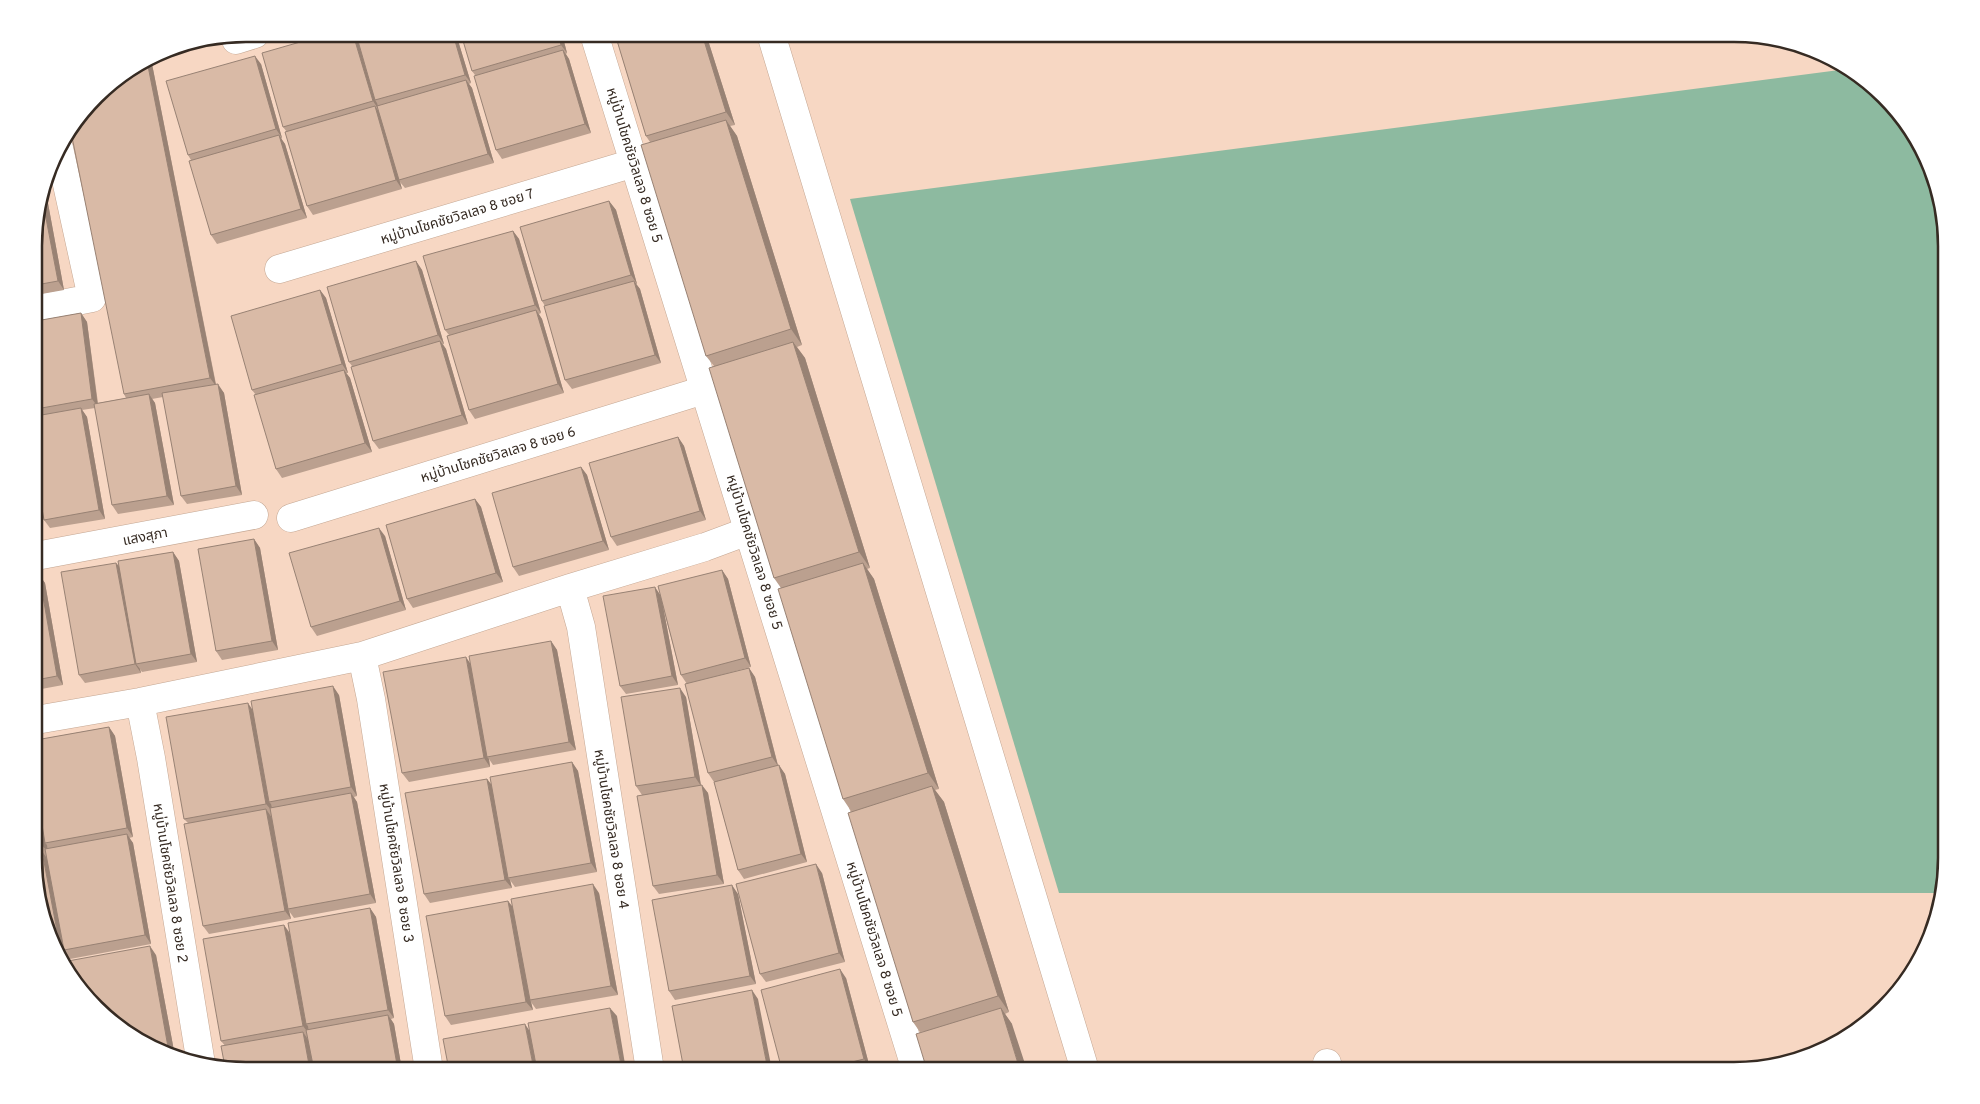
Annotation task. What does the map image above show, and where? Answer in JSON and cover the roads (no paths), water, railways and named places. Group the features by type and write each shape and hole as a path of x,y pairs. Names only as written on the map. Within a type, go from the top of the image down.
{"street":[{"name":"หมู่บ้านโชคชัยวิลเลจ 8 ซอย 5","path":"596,42 914,1062"},
{"path":"773,42 1083,1062"},
{"path":"42,308 92,298 61,162"},
{"name":"หมู่บ้านโชคชัยวิลเลจ 8 ซอย 7","path":"279,269 634,163"},
{"name":"หมู่บ้านโชคชัยวิลเลจ 8 ซอย 6","path":"292,518 704,390"},
{"name":"แสงสุภา","path":"42,555 254,515"},
{"path":"42,719 140,702 362,656 570,588 705,547 748,530"},
{"name":"หมู่บ้านโชคชัยวิลเลจ 8 ซอย 4","path":"570,588 581,627 649,1062"},
{"name":"หมู่บ้านโชคชัยวิลเลจ 8 ซอย 3","path":"362,656 373,709 428,1062"},
{"name":"หมู่บ้านโชคชัยวิลเลจ 8 ซอย 2","path":"140,702 153,768 200,1056"}]}
